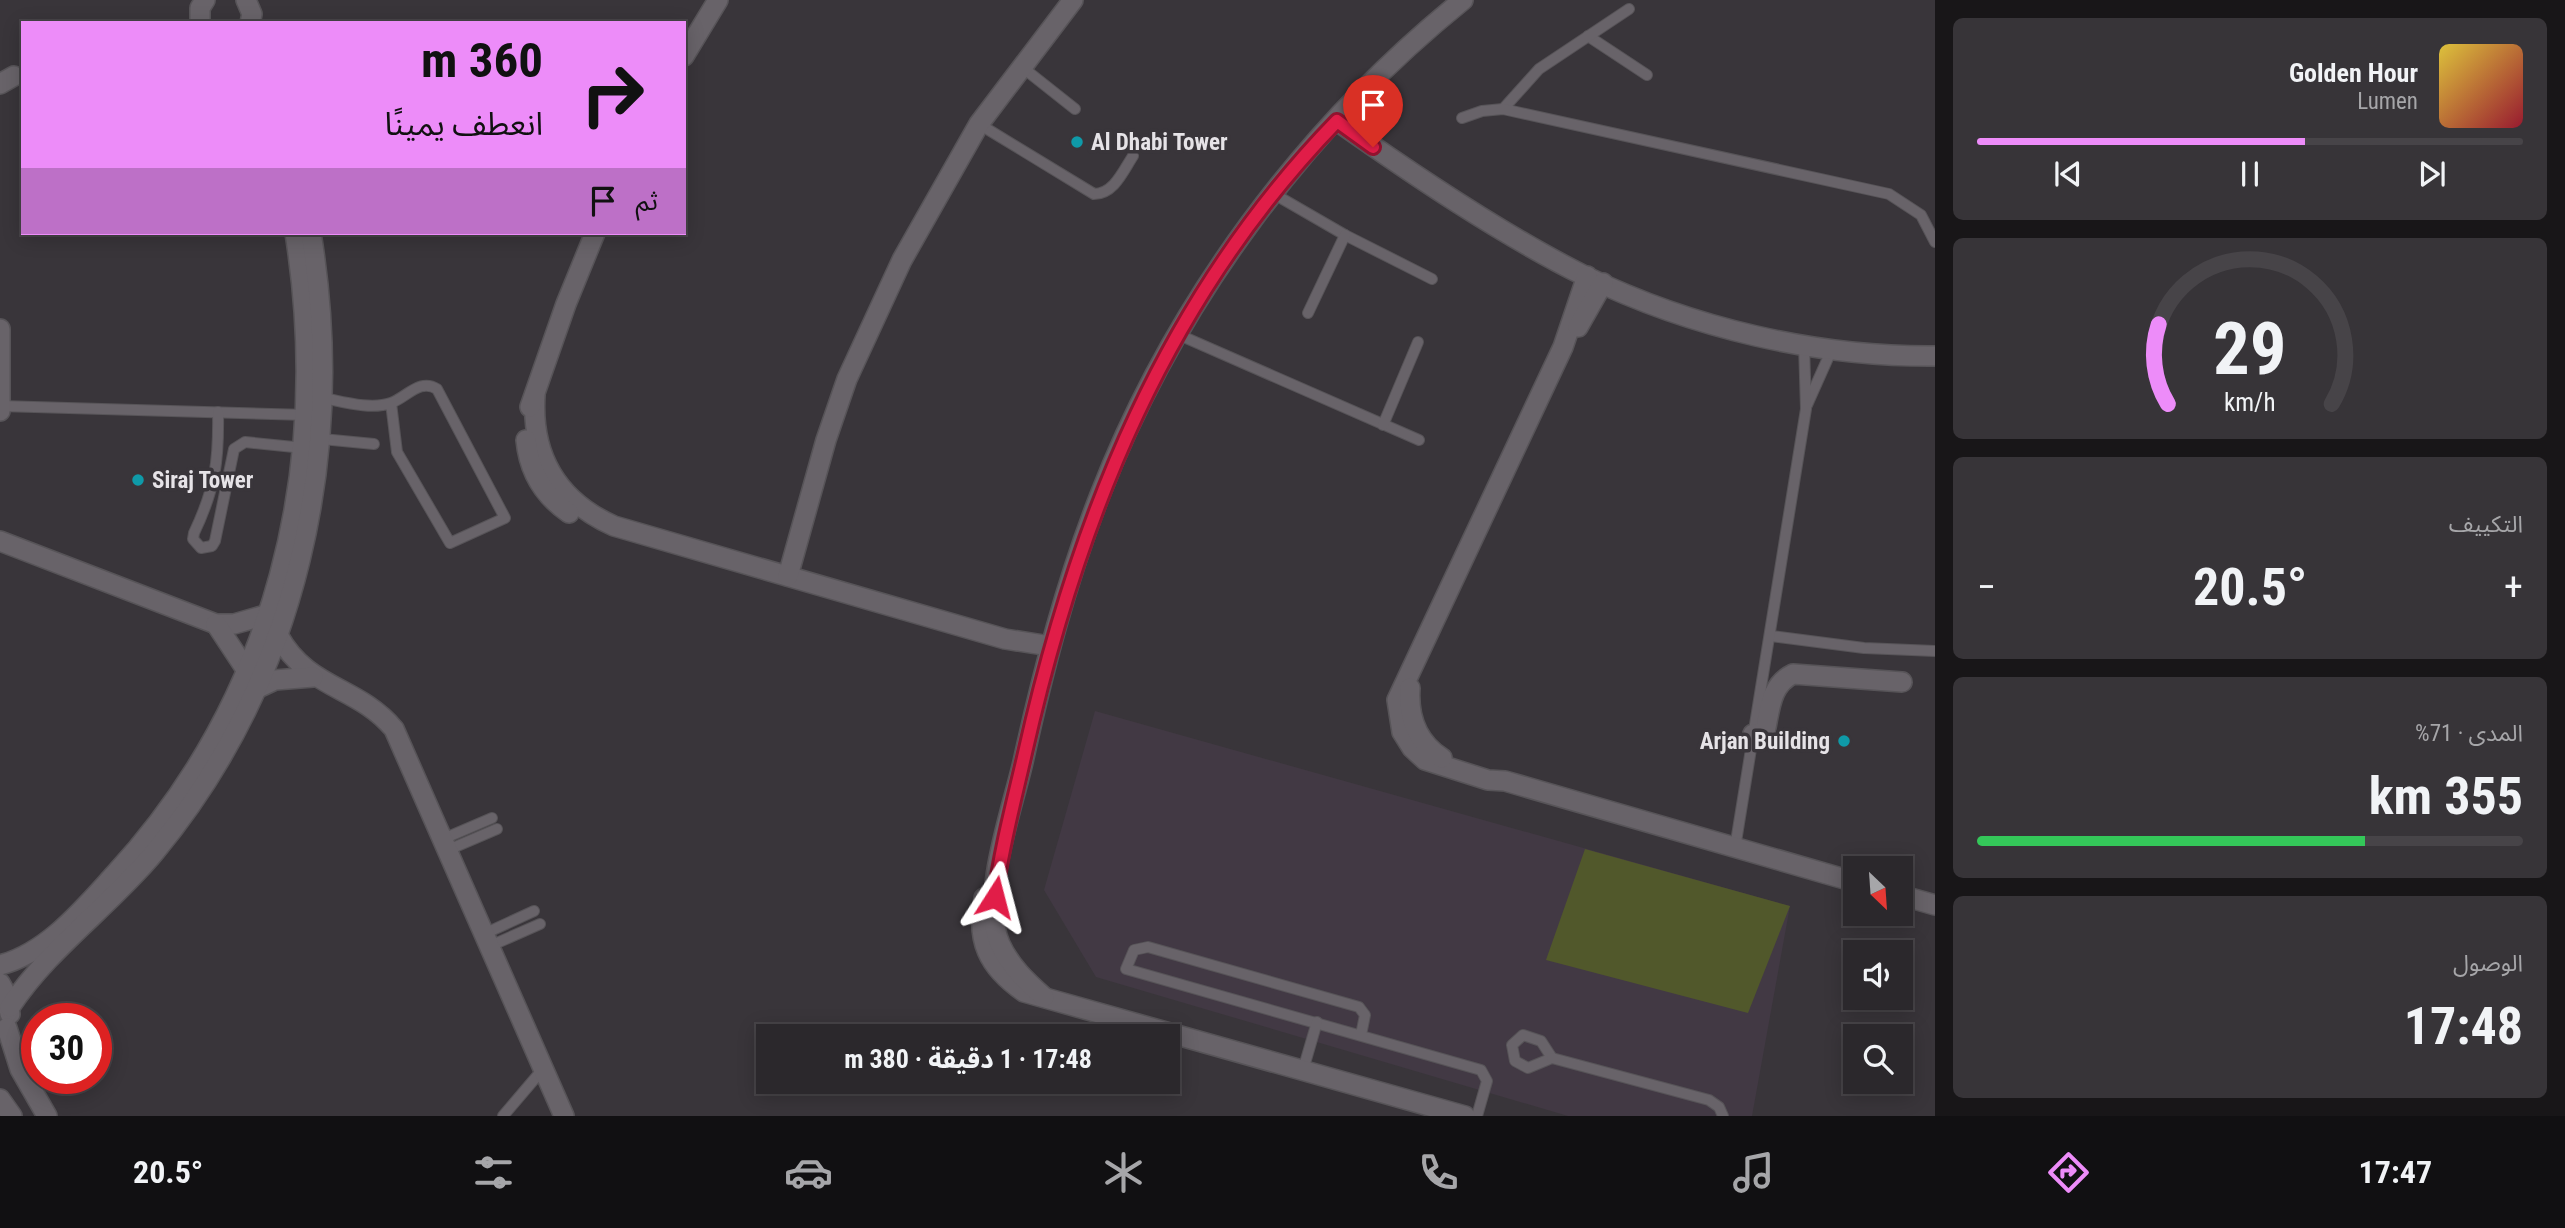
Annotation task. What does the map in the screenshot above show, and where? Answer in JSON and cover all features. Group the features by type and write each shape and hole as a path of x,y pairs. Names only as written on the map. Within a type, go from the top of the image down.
{"street":[{"path":"200,21 200,8 205,0"},
{"path":"246,0 252,14 250,21"},
{"path":"686,53 718,0"},
{"path":"788,576 826,440 847,379 902,260 979,124 1073,0"},
{"path":"1463,0 1394,60 1274,194 1215,274 1177,334 1139,405 1101,493 1048,652 998,871 993,918 998,941 1009,962 1044,996 1465,1116"},
{"path":"1342,115 1390,158 1517,238 1595,280 1707,322 1804,345 1935,356"},
{"path":"47,1116 4,1034 10,1007 42,965 112,900 155,852 194,800 228,745 257,688 278,635 309,530 313,444 307,415 307,336 295,235"},
{"path":"0,965 40,947 91,901 129,859 195,770 247,671 269,614 292,533 324,398 322,313 311,235"},
{"path":"594,235 566,304 535,395 536,437 551,475 578,506 614,526 1048,652"},
{"path":"1595,280 1438,616 1410,687 1413,724 1426,745 1445,760 1489,772 1505,781 1843,879"},
{"path":"0,329 0,408"},
{"path":"0,541 216,624 234,624 269,614"},
{"path":"216,624 247,671"},
{"path":"278,635 293,658 313,677 378,710 394,729 564,1116"},
{"path":"1753,734 1765,731 1774,692 1781,681 1793,674 1902,682"},
{"path":"257,688 275,680 313,677"},
{"path":"1913,899 1935,905"},
{"path":"0,983 10,1007"},
{"path":"0,1099 12,1116"}],"lane":[{"path":"1503,110 1539,69 1629,9"},
{"path":"1588,36 1647,75"},
{"path":"1022,66 1075,109"},
{"path":"1462,118 1482,111 1503,110 1889,194 1921,215 1935,242"},
{"path":"979,124 1094,194 1103,194 1111,188 1133,156"},
{"path":"1274,194 1345,235 1432,279"},
{"path":"1308,313 1345,235"},
{"path":"1177,334 1419,440"},
{"path":"1383,425 1418,342"},
{"path":"1735,848 1806,409 1804,345"},
{"path":"1806,409 1832,349"},
{"path":"324,398 360,404 391,402 419,387 431,386 437,389 505,518 450,543 397,452 391,402"},
{"path":"0,408 307,415"},
{"path":"219,412 219,453 214,486 193,539 201,548 212,546 215,541 231,456 239,444 374,444"},
{"path":"1771,635 1864,648 1935,651"},
{"path":"445,845 492,818"},
{"path":"445,845 498,829"},
{"path":"487,940 534,911"},
{"path":"487,940 540,924"},
{"path":"1362,1035 1365,1015 1359,1007 1148,947 1134,950 1126,969 1481,1070 1487,1082 1477,1116"},
{"path":"1303,1070 1317,1022"},
{"path":"1552,1058 1715,1102 1723,1116"},
{"path":"503,1116 543,1068"}],"shaded area":[{"path":"1095,711 1790,906 1752,1116 1568,1116 1096,977 1044,890"}],"green space":[{"path":"1585,849 1790,906 1748,1013 1546,960"}],"place":[{"name":"Al Dhabi Tower","path":"1077,142"},
{"name":"Siraj Tower","path":"138,480"},
{"name":"Arjan Building","path":"1844,741"}],"route":[{"path":"995,897 998,871 1046,658 1084,537 1139,405 1177,334 1215,274 1247,228 1318,140 1337,121 1373,147"}]}
